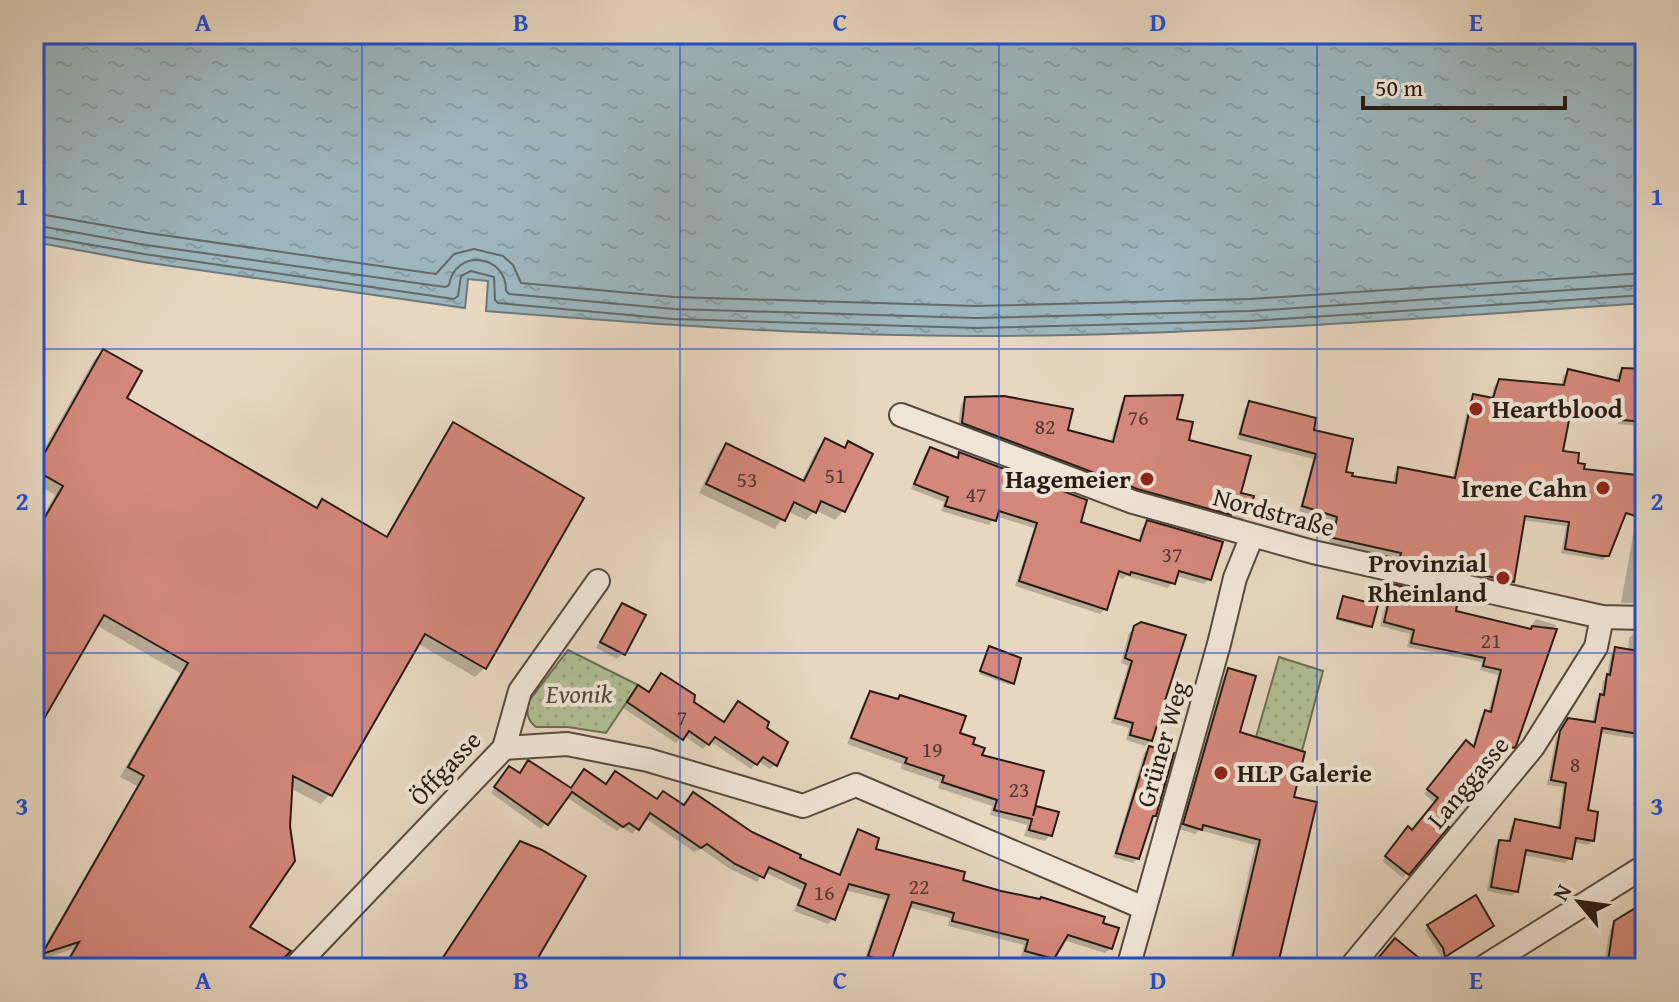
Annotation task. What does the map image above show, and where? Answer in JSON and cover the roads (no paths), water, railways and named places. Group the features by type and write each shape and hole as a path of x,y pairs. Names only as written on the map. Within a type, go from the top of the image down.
{"street":[{"name":"Nordstraße","path":"901,415 1133,502 1252,536 1602,617 1645,618"},
{"name":"Grüner Weg","path":"1128,968 1235,578 1252,536"},
{"name":"Öffgasse","path":"294,968 504,748 520,691 598,581"},
{"name":"Langgasse","path":"1350,968 1533,747 1596,647 1602,617"},
{"path":"504,748 567,744 648,760 803,806 856,785 1144,908"},
{"path":"1482,968 1645,866"}],"water":[{"path":"34,34 1645,34 1645,303 1143,333 975,336 853,334 669,325 486,311 488,281 468,279 465,308 143,262 34,242"}],"place":[{"name":"Heartblood","path":"1476,409"},
{"name":"Hagemeier","path":"1147,479"},
{"name":"Irene Cahn","path":"1603,488"},
{"name":"Provinzial Rheinland","path":"1503,578"},
{"name":"HLP Galerie","path":"1221,773"}],"park label":[{"name":"Evonik","path":"579,694"}]}
